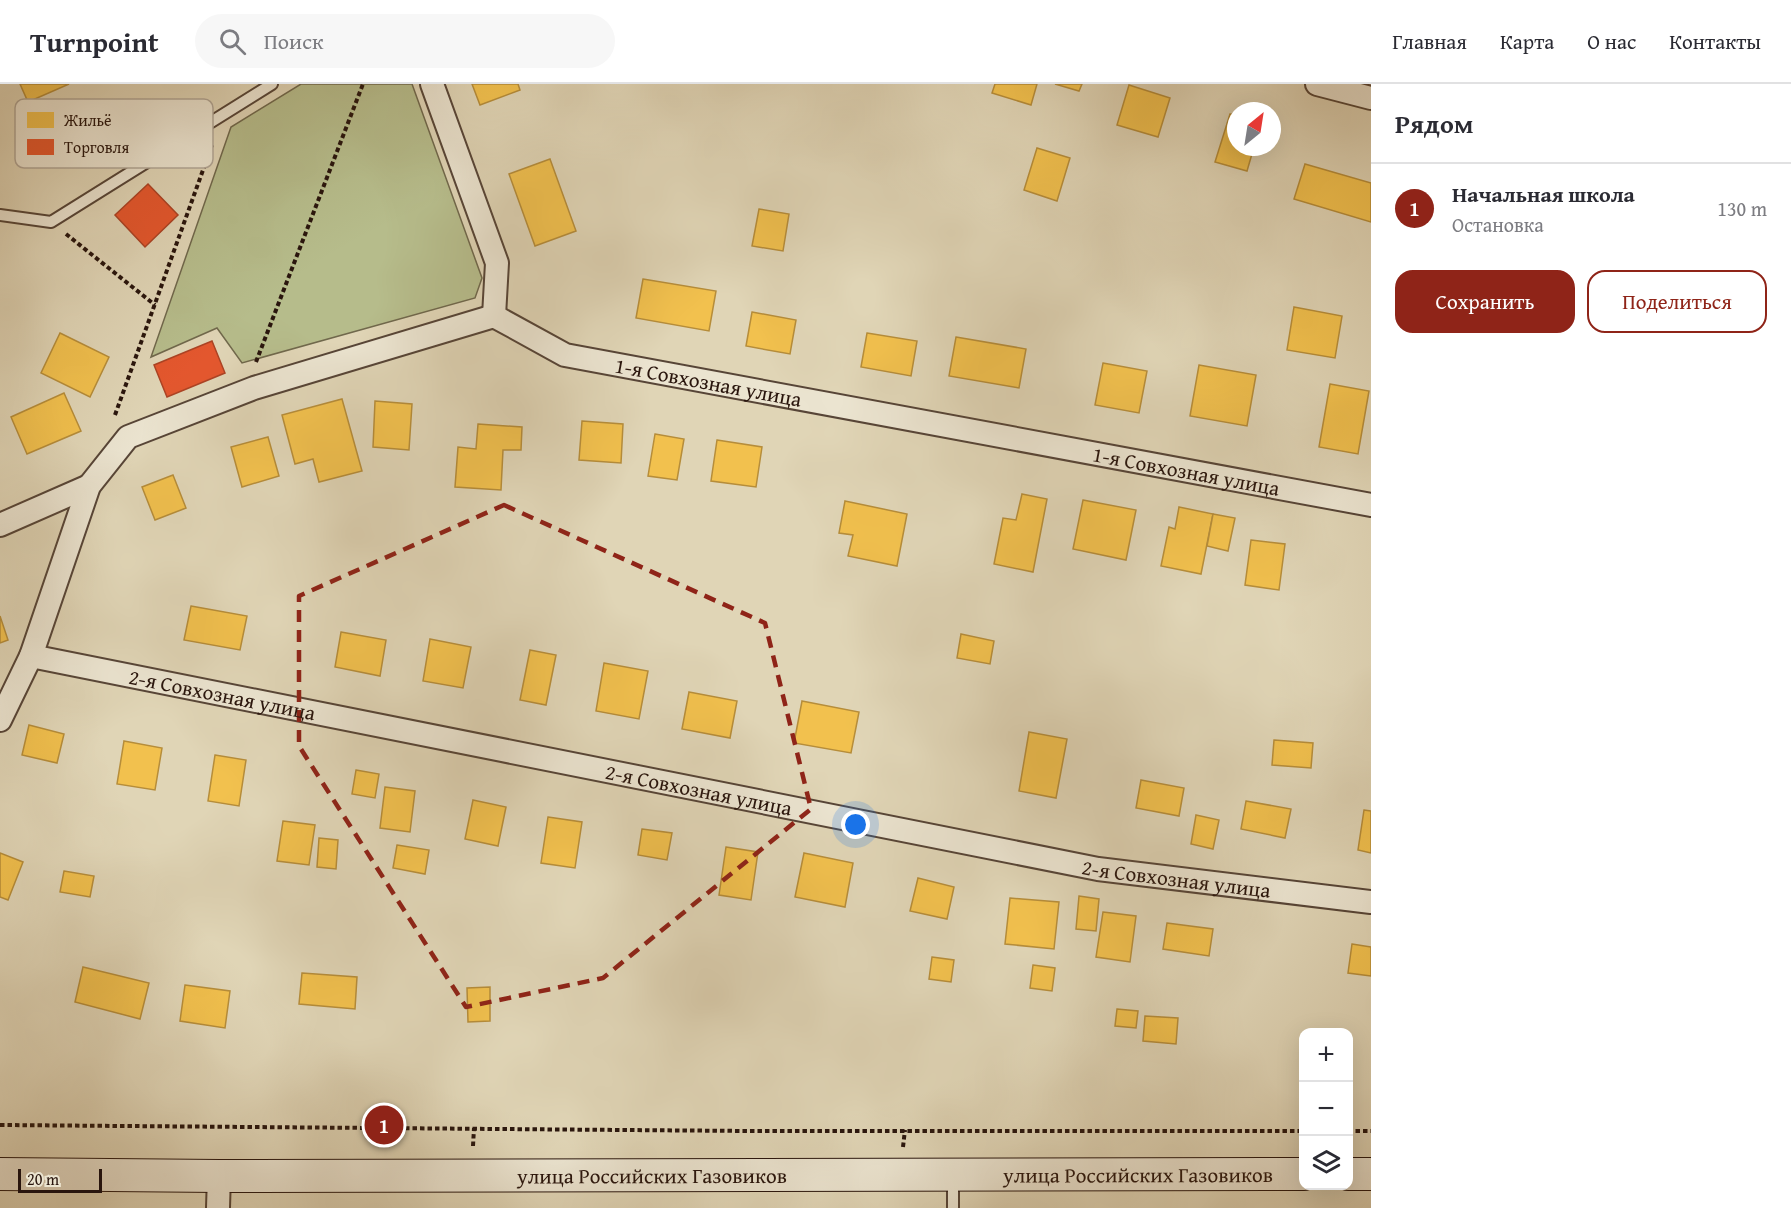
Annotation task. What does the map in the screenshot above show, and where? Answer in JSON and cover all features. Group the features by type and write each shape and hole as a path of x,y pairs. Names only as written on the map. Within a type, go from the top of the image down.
{"main road":[{"name":"улица Российских Газовиков","path":"0,1174 219,1176 1299,1174"},
{"path":"1353,1174 1371,1174"}],"street":[{"path":"0,720 31,656 89,486 128,437 245,391 494,316 497,263 432,84"},
{"path":"1317,84 1371,98"},
{"name":"1-я Совхозная улица","path":"494,316 565,355 1371,505"},
{"path":"0,525 89,486"},
{"name":"2-я Совхозная улица","path":"31,656 1098,869 1371,902"},
{"path":"218,1208 219,1176"}],"lane":[{"path":"213,121 272,84"},
{"path":"0,215 51,222 138,168"},
{"path":"953,1174 953,1208"}],"path":[{"path":"245,391 363,84"},
{"path":"213,144 224,114"},
{"path":"112,422 204,168"},
{"path":"51,222 154,304"},
{"path":"0,1125 749,1131 1299,1131"},
{"path":"1353,1131 1371,1131"}],"highlighted area":[{"path":"504,505 765,623 811,809 603,978 466,1007 299,746 299,596"}],"green space":[{"path":"301,84 412,84 482,278 475,298 242,363 217,328 151,357 231,127"}],"building: Жильё":[{"path":"20,84 69,84 35,99 27,99"},
{"path":"472,84 518,84 520,90 480,105"},
{"path":"995,84 1037,84 1031,105 992,93"},
{"path":"1055,84 1082,84 1079,91"},
{"path":"1129,85 1170,98 1158,137 1117,125"},
{"path":"1227,124 1227,156 1251,156 1247,171 1215,162"},
{"path":"1037,148 1070,158 1057,201 1024,190"},
{"path":"550,159 576,231 535,246 509,174"},
{"path":"1305,164 1371,183 1371,222 1294,199"},
{"path":"759,209 789,214 783,251 752,246"},
{"path":"643,279 716,291 709,331 636,318"},
{"path":"1294,307 1342,316 1335,358 1287,350"},
{"path":"752,312 796,320 790,354 746,346"},
{"path":"60,333 109,357 90,397 41,373"},
{"path":"867,333 917,341 911,376 861,367"},
{"path":"956,337 1026,349 1019,388 949,376"},
{"path":"1103,363 1147,371 1139,413 1095,405"},
{"path":"1199,365 1256,375 1247,426 1190,416"},
{"path":"1330,384 1369,391 1358,454 1319,447"},
{"path":"64,393 81,431 27,454 11,417"},
{"path":"342,399 362,471 319,482 313,459 295,464 282,415"},
{"path":"375,401 412,404 409,450 373,447"},
{"path":"582,421 623,424 621,463 579,460"},
{"path":"478,424 522,427 521,450 503,450 501,490 455,487 458,447 476,449"},
{"path":"655,434 684,439 677,480 648,476"},
{"path":"268,437 279,476 242,487 231,447"},
{"path":"717,440 762,447 756,487 711,481"},
{"path":"173,475 186,508 155,520 142,487"},
{"path":"1022,494 1047,499 1033,572 994,564 1003,518 1016,520"},
{"path":"1083,500 1136,510 1126,560 1073,549"},
{"path":"845,501 907,514 897,566 848,556 853,535 839,533"},
{"path":"1179,507 1213,514 1201,574 1161,566 1169,527 1175,529"},
{"path":"1213,514 1235,518 1228,551 1207,546"},
{"path":"1251,540 1285,544 1279,590 1245,585"},
{"path":"191,606 247,616 240,650 184,640"},
{"path":"0,616 8,640 0,643"},
{"path":"341,632 386,640 380,676 335,667"},
{"path":"961,634 994,641 990,664 957,658"},
{"path":"430,639 471,647 463,688 423,681"},
{"path":"530,650 556,655 546,705 520,700"},
{"path":"604,663 648,671 639,719 596,711"},
{"path":"689,692 737,701 730,738 682,729"},
{"path":"802,701 859,712 851,753 794,743"},
{"path":"29,725 64,734 57,763 22,755"},
{"path":"1029,732 1067,739 1056,798 1019,791"},
{"path":"1274,740 1313,743 1311,768 1272,765"},
{"path":"124,741 162,748 155,790 117,784"},
{"path":"215,755 246,760 239,806 208,801"},
{"path":"356,770 379,774 375,798 352,794"},
{"path":"1141,780 1184,788 1179,816 1136,808"},
{"path":"385,787 415,791 410,832 380,828"},
{"path":"473,800 506,807 498,846 465,839"},
{"path":"1246,801 1291,809 1285,838 1241,829"},
{"path":"1364,810 1371,811 1371,853 1358,850"},
{"path":"1196,815 1219,820 1213,849 1191,844"},
{"path":"548,817 582,822 575,868 541,863"},
{"path":"283,821 315,825 309,865 277,861"},
{"path":"642,829 672,833 667,860 638,855"},
{"path":"319,838 338,840 336,869 317,867"},
{"path":"397,845 429,850 425,874 393,868"},
{"path":"726,847 758,852 751,900 719,895"},
{"path":"0,853 23,862 8,900 0,897"},
{"path":"804,853 853,863 845,907 795,897"},
{"path":"64,871 94,876 90,897 60,892"},
{"path":"918,878 954,887 947,919 910,911"},
{"path":"1079,896 1099,899 1096,931 1076,929"},
{"path":"1010,898 1059,902 1054,949 1005,944"},
{"path":"1103,912 1136,916 1130,962 1096,957"},
{"path":"1167,923 1213,929 1209,956 1163,949"},
{"path":"1352,944 1371,947 1371,976 1348,973"},
{"path":"932,957 954,960 951,982 929,979"},
{"path":"1033,965 1055,968 1052,991 1030,988"},
{"path":"83,967 149,983 140,1019 75,1002"},
{"path":"302,973 357,977 355,1009 299,1004"},
{"path":"185,985 230,991 225,1028 180,1021"},
{"path":"490,987 490,1021 468,1022 467,988"},
{"path":"1117,1009 1138,1011 1136,1028 1115,1026"},
{"path":"1145,1016 1178,1018 1176,1044 1143,1041"}],"building: Торговля":[{"path":"148,184 178,215 145,247 115,215"},
{"path":"212,341 225,373 167,397 154,365"}],"place":[{"name":"Начальная школа","path":"384,1125"}]}
